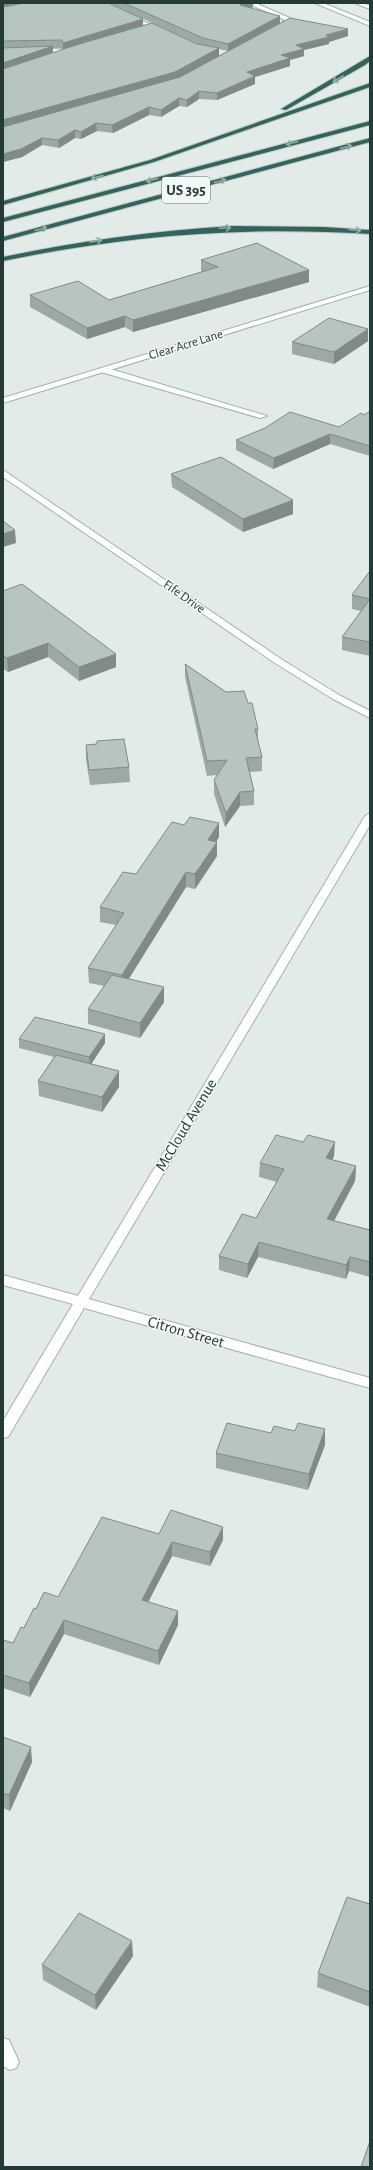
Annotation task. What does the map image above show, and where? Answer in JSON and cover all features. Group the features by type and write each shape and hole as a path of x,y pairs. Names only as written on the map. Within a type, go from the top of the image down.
{"highway":[{"path":"254,126 314,93 363,64 370,58"},
{"path":"3,203 103,176 254,126 370,85"},
{"name":"US 395","path":"3,220 370,123"},
{"name":"US 395","path":"3,239 370,140"},
{"path":"3,259 97,241 192,230 298,227 370,232"}],"street":[{"path":"100,3 167,34"},
{"path":"250,3 288,19 290,22 274,32"},
{"path":"318,3 370,24"},
{"path":"359,3 370,7"},
{"path":"139,31 154,27"},
{"path":"53,57 81,48"},
{"path":"3,52 74,50"},
{"name":"Clear Acre Lane","path":"3,401 370,288"},
{"path":"104,370 263,416"},
{"name":"Fife Drive","path":"3,474 278,662 336,697 370,715"},
{"name":"McCloud Avenue","path":"3,1433 370,816"},
{"name":"Citron Street","path":"3,1280 80,1303 370,1383"}],"building":[{"path":"24,3 108,3 143,19 63,43 62,40 3,41 3,7"},
{"path":"124,3 246,3 240,5 280,16 228,44 203,38"},
{"path":"290,18 348,29 326,35 329,37 296,45 304,49 281,55 290,58 247,72 255,76 217,93 199,91 187,100 179,98 161,110 149,107 112,125 96,123 81,132 75,130 58,140 42,138 21,149 3,154 3,127 180,77"},
{"path":"152,23 197,44 219,48 175,72 3,120 3,69 76,45"},
{"path":"53,46 3,63 3,48"},
{"path":"257,243 309,270 133,320 125,316 87,328 30,295 78,281 109,300 218,267 201,260"},
{"path":"329,318 368,329 334,352 292,342"},
{"path":"370,411 370,446 330,434 274,458 236,440 265,428 290,412 339,427 361,413 364,415"},
{"path":"221,457 293,500 243,519 171,474"},
{"path":"3,521 15,530 3,534"},
{"path":"370,571 370,599 352,595"},
{"path":"22,584 116,654 79,667 48,643 7,658 3,656 3,591"},
{"path":"370,599 370,642 342,637"},
{"path":"185,664 226,692 244,691 248,703 252,703 258,729 255,729 262,757 246,758 254,791 240,792 226,813 214,780 227,760 207,761"},
{"path":"124,739 129,767 89,770 86,745 97,744 97,741"},
{"path":"190,817 219,823 208,840 217,842 195,874 186,872 122,975 88,968 124,913 100,907 123,872 136,874 172,822 184,825"},
{"path":"112,975 164,987 140,1023 88,1009"},
{"path":"35,1017 105,1034 89,1057 19,1039"},
{"path":"56,1055 119,1071 102,1097 38,1081"},
{"path":"276,1135 303,1142 308,1135 335,1142 326,1158 356,1166 327,1219 370,1230 370,1262 350,1257 346,1265 259,1242 248,1264 219,1256 242,1214 256,1218 284,1169 260,1163"},
{"path":"227,1423 271,1433 274,1426 295,1431 298,1423 325,1429 309,1474 216,1453"},
{"path":"171,1510 223,1527 210,1552 172,1542 142,1600 178,1611 158,1651 64,1620 29,1683 3,1675 3,1640 13,1643 21,1627 24,1628 34,1608 36,1609 44,1592 58,1597 102,1517 159,1534"},
{"path":"3,1737 31,1747 9,1795 3,1793"},
{"path":"347,1897 370,1904 370,1992 318,1973"},
{"path":"79,1913 132,1941 95,1995 42,1965"},
{"path":"370,2141 370,2167 361,2167"}]}
